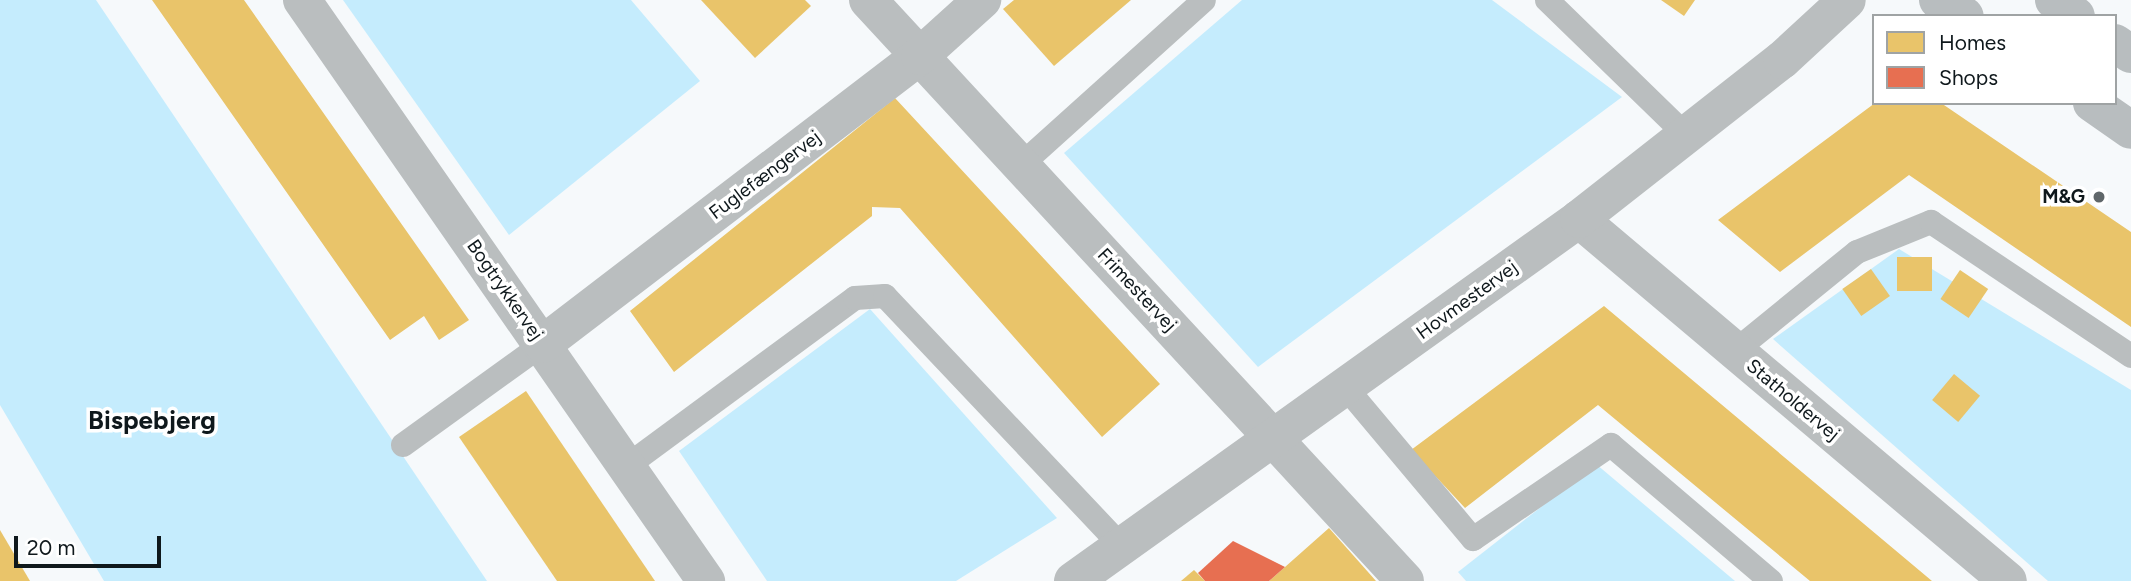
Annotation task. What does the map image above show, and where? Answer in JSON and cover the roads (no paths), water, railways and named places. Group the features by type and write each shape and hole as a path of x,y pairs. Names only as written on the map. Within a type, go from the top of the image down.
{"street":[{"name":"Bogtrykkervej","path":"302,0 706,581"},
{"name":"Frimestervej","path":"868,0 1405,581"},
{"name":"Fuglefængervej","path":"543,344 920,56 982,0"},
{"name":"Hovmestervej","path":"1073,581 1276,440 1579,219 1686,135 1847,0"},
{"path":"1938,0 1962,14"},
{"path":"2053,0 2073,14"},
{"path":"2095,105 2131,130"},
{"name":"Statholdervej","path":"1579,219 2008,581"}],"lane":[{"path":"1021,165 1204,0"},
{"path":"1547,0 1686,135"},
{"path":"1735,351 1857,252 1931,222 2131,356"},
{"path":"627,466 856,298 885,296 1122,547"},
{"path":"403,445 543,344"},
{"path":"1347,388 1473,539 1611,445 1771,581"}],"place":[{"name":"M&G","path":"2099,197"}],"district":[{"name":"Bispebjerg","path":"152,421"}]}
